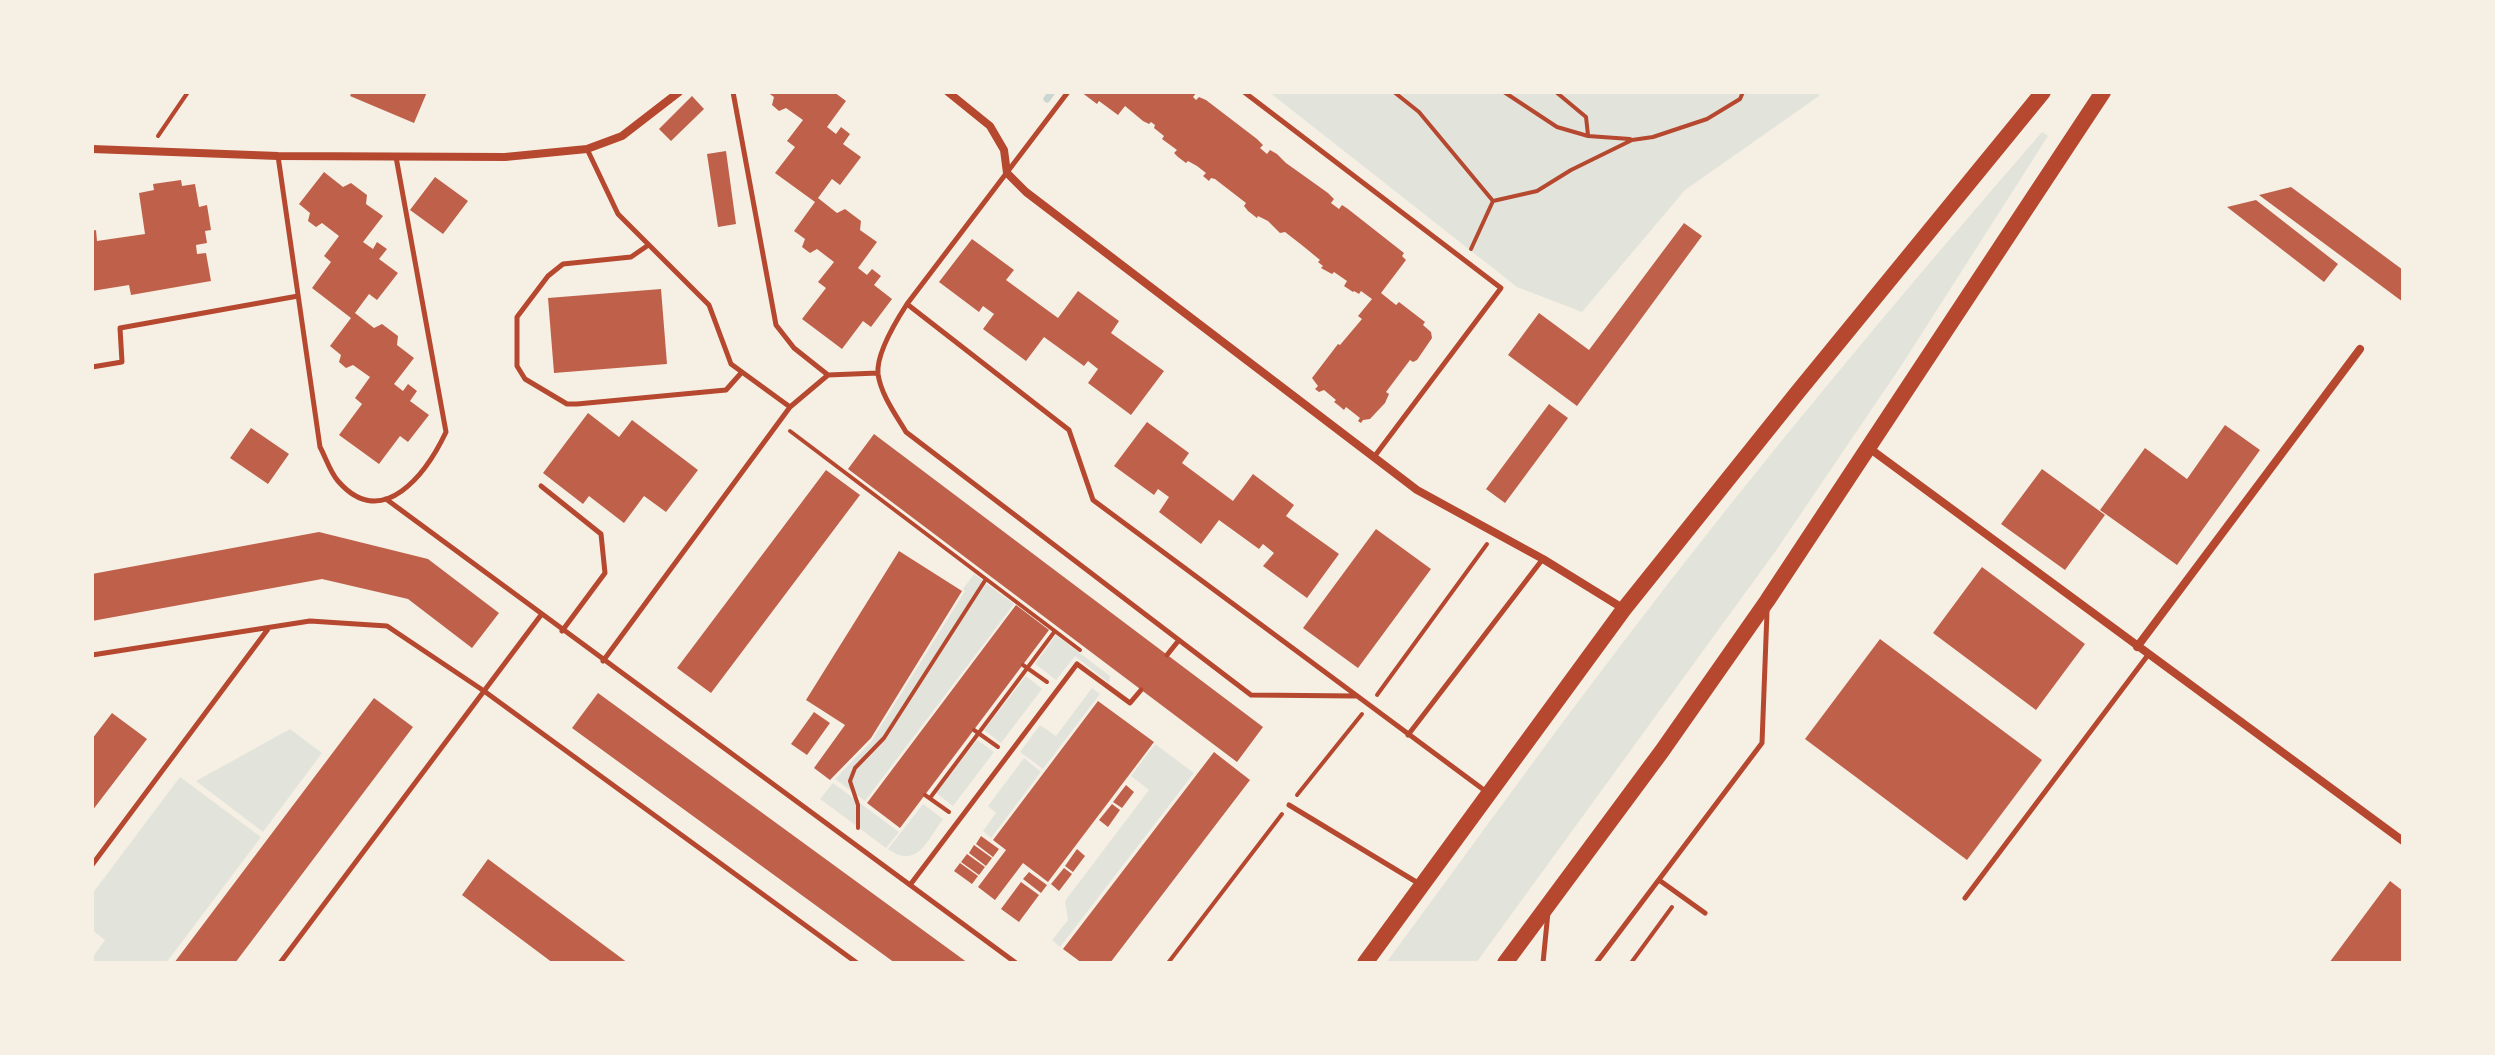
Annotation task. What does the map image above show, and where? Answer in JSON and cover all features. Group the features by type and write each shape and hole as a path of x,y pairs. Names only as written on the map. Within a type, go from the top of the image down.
{"highway":[{"path":"1365,963 1624,609 2043,92"},
{"path":"1505,963 1662,751 1767,601 2103,92"}],"street":[{"path":"92,149 278,156 505,157 587,149 622,136 679,92"},
{"path":"948,92 990,126 1004,150 1007,173 1026,192 1417,490 1543,559 1624,609"},
{"path":"2137,647 2360,349"},
{"path":"1868,448 2403,841"}],"lane":[{"path":"733,92 776,325 794,348 828,375"},
{"path":"1068,92 907,304 887,337 878,373 889,404 906,432 1251,695 1356,696"},
{"path":"1244,92 1501,288 1374,457"},
{"path":"587,149 618,214 709,305 731,364 790,407"},
{"path":"278,156 320,447 336,479 350,493 370,501 398,495 413,484 435,457 446,432 396,156"},
{"path":"647,246 631,257 563,264 548,276 517,317 517,366 525,379 567,404 577,404 726,390 742,372"},
{"path":"92,367 122,362 120,328 298,296"},
{"path":"907,304 1069,430 1093,500 1489,794"},
{"path":"603,661 790,407 828,375 878,373"},
{"path":"541,486 596,528 602,539 605,573 562,631"},
{"path":"386,499 1016,963"},
{"path":"1408,735 1543,559"},
{"path":"1596,963 1762,743 1767,601"},
{"path":"280,963 541,615"},
{"path":"92,655 310,621 387,626 484,691 857,963"},
{"path":"92,865 268,629"},
{"path":"1167,655 1179,640"},
{"path":"1965,898 2148,655"},
{"path":"910,885 1077,664 1130,703 1141,690"},
{"path":"1289,805 1422,885"},
{"path":"1659,880 1705,913"},
{"path":"1543,963 1549,903"}],"path":[{"path":"148,151 188,92"},
{"path":"1394,92 1419,112 1493,201"},
{"path":"1504,92 1557,127 1588,136 1632,140 1653,137 1707,119 1740,99 1743,92"},
{"path":"1556,92 1586,117 1588,136"},
{"path":"1493,201 1537,191 1571,170 1632,140"},
{"path":"1465,261 1493,201"},
{"path":"779,422 1091,658"},
{"path":"1168,963 1369,706 1496,532"},
{"path":"858,832 860,817 850,781 855,768 884,738 986,579"},
{"path":"959,820 928,796 1025,666 1055,631"},
{"path":"1025,666 1057,690"},
{"path":"976,731 1008,755"},
{"path":"1631,963 1680,896"}],"shaded area":[{"path":"1269,92 1819,92 1819,96 1685,190 1582,312 1517,287"},
{"path":"2042,132 2048,136 1903,363 1775,552 1476,963 1386,963 1594,681 1725,511"},
{"path":"974,574 1014,604 865,801 835,779 871,742"},
{"path":"1056,635 1110,676 1109,683 1075,656 1056,680 1035,664"},
{"path":"1026,676 1042,689 1001,743 984,730"},
{"path":"1092,688 1100,694 1043,769 1020,752 1040,725 1056,736"},
{"path":"290,729 322,753 263,832 196,781"},
{"path":"977,740 994,752 953,806 936,793"},
{"path":"1155,744 1194,773 1060,947 1052,940 1068,920 1065,901 1149,790 1131,776"},
{"path":"1024,758 1041,772 991,838 983,831 996,813 988,806"},
{"path":"180,777 261,837 166,963 92,963 92,958 105,940 92,930 92,894"},
{"path":"833,783 899,832 886,848 820,799"},
{"path":"923,804 943,819 926,844 914,855 907,856 888,849"}],"building":[{"path":"352,92 427,92 414,123 350,96"},
{"path":"767,92 834,92 846,101 827,127 836,134 841,127 850,134 843,144 861,157 840,185 832,179 818,198 837,213 845,209 861,221 860,230 877,242 858,268 867,275 872,269 881,276 874,285 892,299 871,327 863,321 842,349 802,319 826,288 818,282 834,262 817,249 810,253 802,247 805,239 794,231 815,202 775,173 795,147 787,141 803,120 786,108 779,111 772,105 774,97"},
{"path":"1081,92 1197,92 1193,97 1196,100 1199,97 1206,100 1257,139 1263,145 1260,148 1267,154 1270,150 1277,154 1328,193 1334,199 1331,203 1339,209 1342,205 1348,209 1404,253 1402,256 1406,260 1381,293 1425,322 1423,325 1431,332 1432,338 1417,360 1410,360 1386,392 1389,394 1385,403 1370,419 1361,423 1358,421 1360,418 1346,407 1344,410 1324,390 1319,392 1315,389 1318,386 1312,378 1362,319 1358,316 1372,299 1361,291 1359,294 1344,286 1347,281 1321,268 1320,260 1285,232 1280,233 1268,221 1257,218 1244,206 1246,203 1215,179 1209,181 1203,176 1206,173 1197,166 1178,157 1174,153 1177,150 1162,139 1164,136 1151,122 1143,121 1125,106 1118,115"},
{"path":"692,96 704,109 671,141 659,129"},
{"path":"726,151 736,224 718,227 707,154"},
{"path":"324,172 343,187 351,183 367,195 366,204 383,216 363,242 373,249 377,242 387,249 379,259 398,273 377,300 369,294 355,313 374,328 382,324 398,336 397,345 414,358 394,384 403,391 408,384 417,391 410,401 429,415 408,442 400,436 379,464 339,435 362,404 355,398 370,377 353,365 346,368 339,362 341,355 330,346 351,318 312,288 331,262 324,256 339,236 322,223 316,227 308,221 310,213 299,204"},
{"path":"435,177 468,201 443,234 410,210"},
{"path":"181,180 182,186 195,184 199,207 207,205 211,230 205,231 207,243 196,245 197,254 206,253 211,281 131,295 129,285 92,291 92,231 96,230 97,241 145,234 139,193 154,190 153,184"},
{"path":"2291,187 2403,270 2403,302 2259,195"},
{"path":"2256,200 2338,264 2324,282 2227,207"},
{"path":"1684,223 1702,236 1577,406 1508,355 1539,313 1589,350"},
{"path":"972,239 1014,270 1006,280 1058,318 1078,291 1119,321 1111,333 1164,371 1131,415 1088,383 1098,369 1088,361 1084,366 1044,337 1026,361 983,329 994,314 983,306 979,312 939,282"},
{"path":"661,289 667,364 554,373 548,298"},
{"path":"1549,404 1568,418 1505,503 1486,489"},
{"path":"588,413 619,437 632,420 698,470 666,512 644,496 624,523 589,496 583,504 543,473"},
{"path":"1147,422 1189,453 1182,463 1233,501 1253,474 1294,505 1286,516 1339,554 1307,598 1263,566 1274,553 1263,544 1259,549 1219,520 1201,544 1159,512 1169,497 1158,489 1154,495 1114,466"},
{"path":"2225,425 2260,450 2177,565 2100,510 2145,448 2187,479"},
{"path":"251,428 289,454 268,484 230,458"},
{"path":"874,434 1263,727 1237,762 848,469"},
{"path":"2042,469 2105,515 2065,570 2001,524"},
{"path":"826,470 860,495 711,693 677,668"},
{"path":"1376,529 1431,569 1358,668 1303,628"},
{"path":"319,532 428,559 499,613 472,648 408,599 322,579 92,621 92,574"},
{"path":"899,551 962,591 871,738 830,780 814,768 845,725 806,700"},
{"path":"1982,567 2085,644 2036,710 1933,633"},
{"path":"1016,605 1049,630 900,828 867,803"},
{"path":"1880,639 2042,760 1967,860 1805,739"},
{"path":"598,693 968,963 895,963 572,728"},
{"path":"374,698 413,727 235,963 174,963"},
{"path":"1098,701 1154,742 1048,882 1023,863 995,900 978,887 1006,850 993,840"},
{"path":"814,712 830,723 807,755 791,744"},
{"path":"112,713 147,739 92,811 92,739"},
{"path":"1214,752 1250,780 1110,963 1082,963 1063,949"},
{"path":"1126,785 1134,792 1122,808 1113,802"},
{"path":"1112,804 1120,810 1108,827 1099,820"},
{"path":"981,836 999,849 993,857 976,844"},
{"path":"974,845 992,858 986,866 969,853"},
{"path":"1077,849 1085,856 1073,872 1065,866"},
{"path":"967,854 985,867 979,875 961,862"},
{"path":"488,859 628,963 553,963 462,895"},
{"path":"960,863 978,876 972,884 954,871"},
{"path":"1064,868 1072,874 1059,891 1051,884"},
{"path":"1029,872 1047,885 1041,893 1023,879"},
{"path":"2390,881 2403,891 2403,963 2329,963"},
{"path":"1021,882 1039,895 1019,922 1001,909"}],"waterway":[{"path":"1047,99 1052,92"}]}
